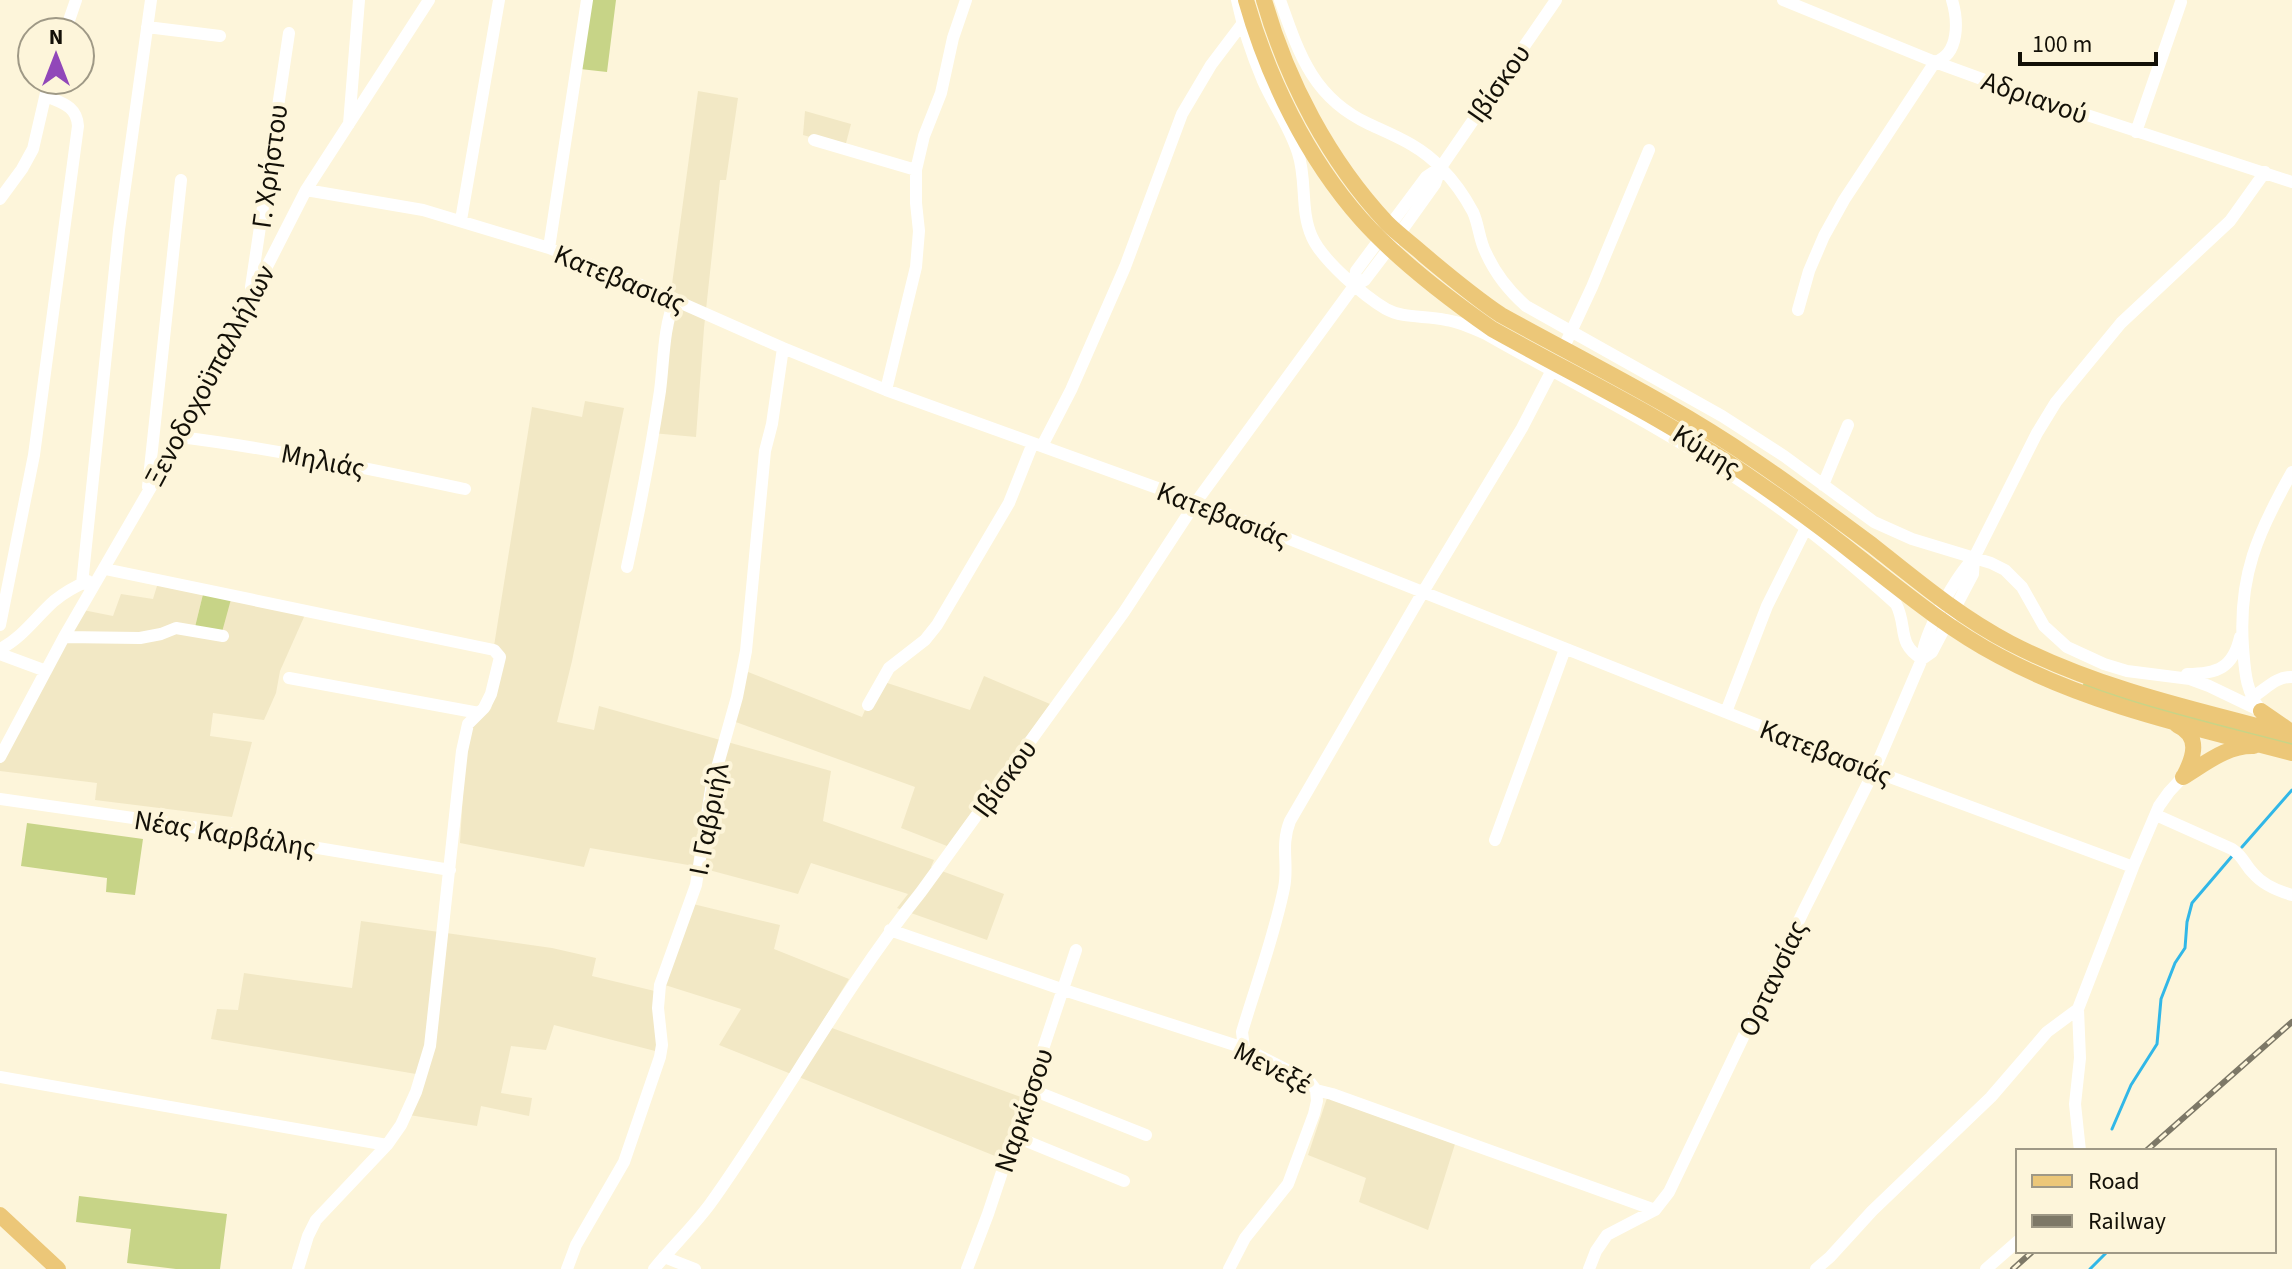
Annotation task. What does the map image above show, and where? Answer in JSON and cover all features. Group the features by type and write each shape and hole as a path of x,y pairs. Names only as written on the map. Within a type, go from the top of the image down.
{"main road":[{"name":"Κύμης","path":"1246,0 1263,52 1305,138 1342,195 1390,236 1482,302 1688,418 1752,459 1846,525 1999,656 2078,692 2292,753"},
{"name":"Κύμης","path":"1264,0 1283,55 1319,129 1390,236 1451,299 1492,329 1636,407 1741,471 1946,613 2087,677 2165,701 2292,733"},
{"path":"2256,704 2292,733"},
{"path":"2161,718 2184,729 2192,739 2194,755 2183,777"},
{"path":"2183,777 2231,749 2267,746"},
{"path":"0,1215 58,1269"}],"street":[{"path":"82,584 119,230 151,0"},
{"path":"349,126 359,0"},
{"name":"Ξενοδοχοϋπαλλήλων","path":"0,757 64,637 180,437 306,190 429,0"},
{"path":"461,220 499,0"},
{"path":"549,248 587,0"},
{"path":"886,390 916,267 919,231 916,170 966,0"},
{"path":"1237,0 1242,24 1263,83 1289,129 1299,155 1311,237 1354,286 1388,310 1465,325 1618,407 1750,487 1829,545 1896,604 1905,642 1913,654 1922,659"},
{"path":"1280,0 1288,26 1315,82 1346,111 1405,140 1441,167 1474,215 1485,253 1505,285 1526,306 1722,416 1891,531 1996,566 2013,577 2028,596 2044,626 2067,647 2127,671 2190,679 2256,704"},
{"name":"Ιβίσκου","path":"654,1269 708,1207 890,930 921,892 1124,612 1196,502 1354,286 1356,271 1390,236 1426,177 1441,167 1556,0"},
{"name":"Αδριανού","path":"1783,0 2023,94 2292,182"},
{"path":"1798,310 1809,271 1844,200 1935,62 1943,59 1952,48 1956,19 1952,0"},
{"path":"2136,132 2181,2"},
{"path":"868,705 889,668 925,640 937,625 1009,503 1037,445 1071,390 1125,267 1182,114 1211,65 1242,24"},
{"path":"147,27 220,36"},
{"name":"Γ. Χρήστου","path":"249,300 289,33"},
{"path":"0,199 33,149 46,96 72,108 78,117 78,126 34,455 0,625"},
{"path":"814,140 916,170"},
{"path":"1563,349 1649,150"},
{"name":"Ορτανσίας","path":"1589,1269 1607,1235 1655,1210 1687,1159 1874,771 1922,659 1932,652 1946,613 1973,574 1974,558 2056,402 2121,323 2230,221 2265,172"},
{"path":"148,493 181,180"},
{"name":"Κατεβασιάς","path":"306,190 423,210 549,248 886,390 1196,502 1874,771 2133,867"},
{"path":"627,567 648,471 667,322 675,299"},
{"name":"Ι. Γαβριήλ","path":"567,1269 576,1245 624,1162 660,1057 660,985 696,885 711,789 737,697 746,651 765,451 783,348"},
{"path":"1244,1048 1242,1032 1284,889 1286,864 1283,846 1290,821 1522,428 1551,372"},
{"path":"1823,485 1848,425"},
{"name":"Μηλιάς","path":"180,437 292,453 465,489"},
{"path":"2165,675 2221,669 2234,655 2241,630 2247,571 2261,528 2292,472"},
{"path":"1726,712 1767,606 1806,528"},
{"path":"46,671 18,662 0,651 16,640 66,591 102,572 494,650 500,657 491,694 468,724 462,751 430,1046 416,1092 401,1125 387,1145 316,1220 298,1269"},
{"path":"64,637 140,638 176,628 223,636"},
{"path":"2241,630 2245,679 2256,704"},
{"path":"1495,840 1565,649"},
{"path":"2256,704 2282,676 2292,677"},
{"path":"289,678 479,713"},
{"path":"2080,1149 2075,1104 2080,1058 2078,1009 2156,815 2169,792 2183,777"},
{"name":"Νέας Καρβάλης","path":"0,799 450,870"},
{"path":"2156,815 2232,849 2242,856 2251,872 2261,881 2292,895"},
{"name":"Μενεξέ","path":"890,930 1244,1048 1309,1081 1316,1090 1655,1210"},
{"name":"Ναρκίσσου","path":"967,1269 1076,950"},
{"path":"1816,1269 1991,1097 2047,1032 2078,1009"},
{"path":"0,1077 387,1145"},
{"path":"1030,1089 1146,1135"},
{"path":"1229,1269 1245,1238 1288,1184 1314,1114 1316,1090"},
{"path":"1014,1136 1124,1181"},
{"path":"1986,1269 2016,1243"},
{"path":"664,1257 695,1269"}],"shaded area":[{"path":"698,91 738,98 726,180 720,180 696,437 652,433"},
{"path":"805,111 851,124 845,147 803,135"},
{"path":"585,401 624,408 557,722 594,730 599,706 831,771 823,821 934,860 931,867 1004,894 987,940 897,908 908,894 811,863 798,894 694,866 590,848 584,867 460,843 465,759 471,726 491,709 503,656 494,646 532,407 582,417"},
{"path":"160,576 205,586 195,627 233,592 308,608 280,671 276,693 264,720 213,713 210,736 252,742 232,817 95,800 97,783 0,771 0,761 83,610 113,616 121,594 153,599"},
{"path":"743,670 862,717 878,680 970,710 984,676 1050,704 947,846 901,828 915,787 733,721"},
{"path":"693,904 780,925 774,949 849,979 821,1024 1021,1097 1000,1158 719,1045 741,1009 665,985"},
{"path":"361,921 552,948 596,958 592,976 663,993 663,1053 554,1025 546,1050 511,1046 501,1093 532,1098 529,1116 481,1106 477,1126 403,1114 416,1074 211,1039 217,1009 238,1010 244,973 352,988"},
{"path":"1327,1098 1455,1144 1428,1230 1359,1202 1366,1178 1308,1155"}],"green space":[{"path":"589,0 616,0 607,72 580,69"},
{"path":"205,586 233,592 222,632 195,627"},
{"path":"2084,682 2292,741 2292,747 2161,712 2082,687"},
{"path":"27,823 143,839 135,895 106,892 107,878 21,866"},
{"path":"79,1196 227,1214 220,1269 176,1269 127,1263 131,1229 76,1222"}],"waterway":[{"path":"2242,847 2292,790"},
{"path":"2112,1129 2131,1085 2157,1044 2161,999 2175,963 2185,948 2192,903 2233,855"},
{"path":"2090,1269 2106,1253"}],"railway":[{"path":"2148,1149 2292,1022"},
{"path":"2013,1269 2031,1253"}]}
